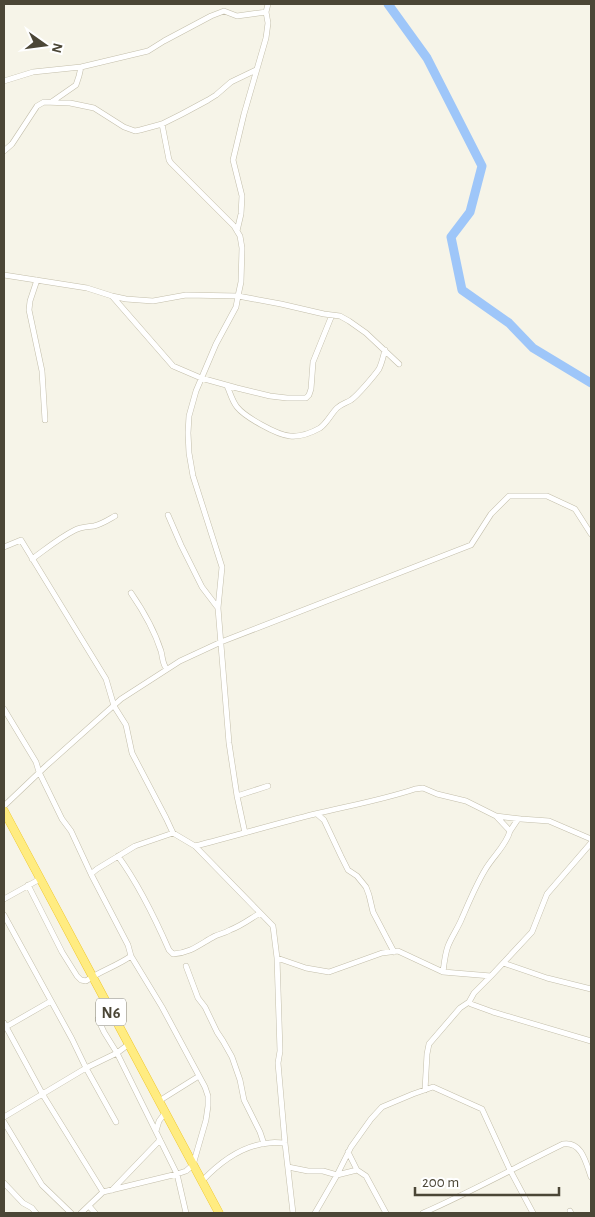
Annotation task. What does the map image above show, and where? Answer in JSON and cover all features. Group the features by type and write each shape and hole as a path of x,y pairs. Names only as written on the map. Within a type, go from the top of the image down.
{"highway":[{"name":"N6","path":"4,811 219,1213"}],"street":[{"path":"237,231 241,214 242,196 233,160 266,38 268,23 266,12 268,4"},
{"path":"4,81 33,72 81,67 148,50 164,40 224,11 237,16 266,12"},
{"path":"52,101 76,85 81,67"},
{"path":"4,151 12,144 37,106 44,102 70,103 94,108 130,130 140,130 162,124 208,100 231,82 256,70"},
{"path":"162,124 169,160 237,231 242,248 241,282 236,307 216,344 196,391 189,416 188,433 193,476 222,567 218,608 229,743 245,833"},
{"path":"4,275 87,288 126,299 153,301 186,295 238,296 340,316 366,332 399,364"},
{"path":"37,280 29,310 42,371 45,420"},
{"path":"112,296 173,366 201,378 227,386 287,398 306,398 309,395 313,362 332,315"},
{"path":"227,386 236,406 248,417 281,434 301,436 321,427 342,404 349,402 355,397 380,367 385,350"},
{"path":"4,806 121,699 180,661 221,642 471,545 491,514 509,496 547,496 575,510 591,534"},
{"path":"168,515 180,545 202,587 218,608"},
{"path":"32,559 75,530 104,522 115,516"},
{"path":"4,547 21,540 106,679 114,706 126,725 135,761 173,833 196,846 273,926 277,958 280,1051 278,1063 293,1213"},
{"path":"131,593 144,613 155,636 164,667 167,669"},
{"path":"4,708 36,762 62,819 71,831 128,945 131,956 162,1007 208,1096 206,1120 193,1165 177,1174 103,1192 81,1213"},
{"path":"237,796 268,786"},
{"path":"196,846 424,788 437,794 466,801 496,816 549,821 591,839"},
{"path":"317,814 324,820 348,870 357,876 366,887 373,912 394,952"},
{"path":"496,816 510,831"},
{"path":"443,972 446,953 452,936 459,926 479,881 518,819"},
{"path":"91,874 135,846 173,833"},
{"path":"425,1090 426,1054 429,1044 460,1008 469,1002 474,993 532,932 547,894 591,843"},
{"path":"118,856 150,908 173,954 194,949 211,938 232,930 260,913"},
{"path":"4,898 40,879"},
{"path":"28,885 62,952 81,980 86,981 131,956"},
{"path":"4,915 116,1122"},
{"path":"277,958 306,968 330,972 382,953 398,951 443,972 491,976"},
{"path":"503,963 547,978 591,989"},
{"path":"186,966 198,998 205,1006 216,1032 232,1056 244,1100 264,1144"},
{"path":"51,1001 4,1026 43,1095 103,1192"},
{"path":"469,1002 493,1012 591,1041"},
{"path":"98,1019 177,1174 186,1213"},
{"path":"4,1117 86,1068 117,1053 129,1044"},
{"path":"159,1100 199,1076"},
{"path":"315,1213 348,1152 371,1119 382,1107 433,1087 482,1109 510,1170 534,1213"},
{"path":"156,1132 159,1121 165,1113"},
{"path":"4,1122 42,1185 71,1213"},
{"path":"112,1190 160,1140"},
{"path":"202,1182 212,1170 240,1152 264,1144 285,1143"},
{"path":"423,1213 460,1197 563,1144 568,1143 579,1148 591,1176"},
{"path":"348,1152 357,1170 366,1176 386,1213"},
{"path":"288,1167 308,1171 323,1171 337,1175 357,1170"},
{"path":"4,1183 36,1213"},
{"path":"89,1206 95,1213"}],"waterway":[{"path":"388,4 427,58 482,166 470,212 451,237 462,290 509,323 533,348 591,383"}]}
